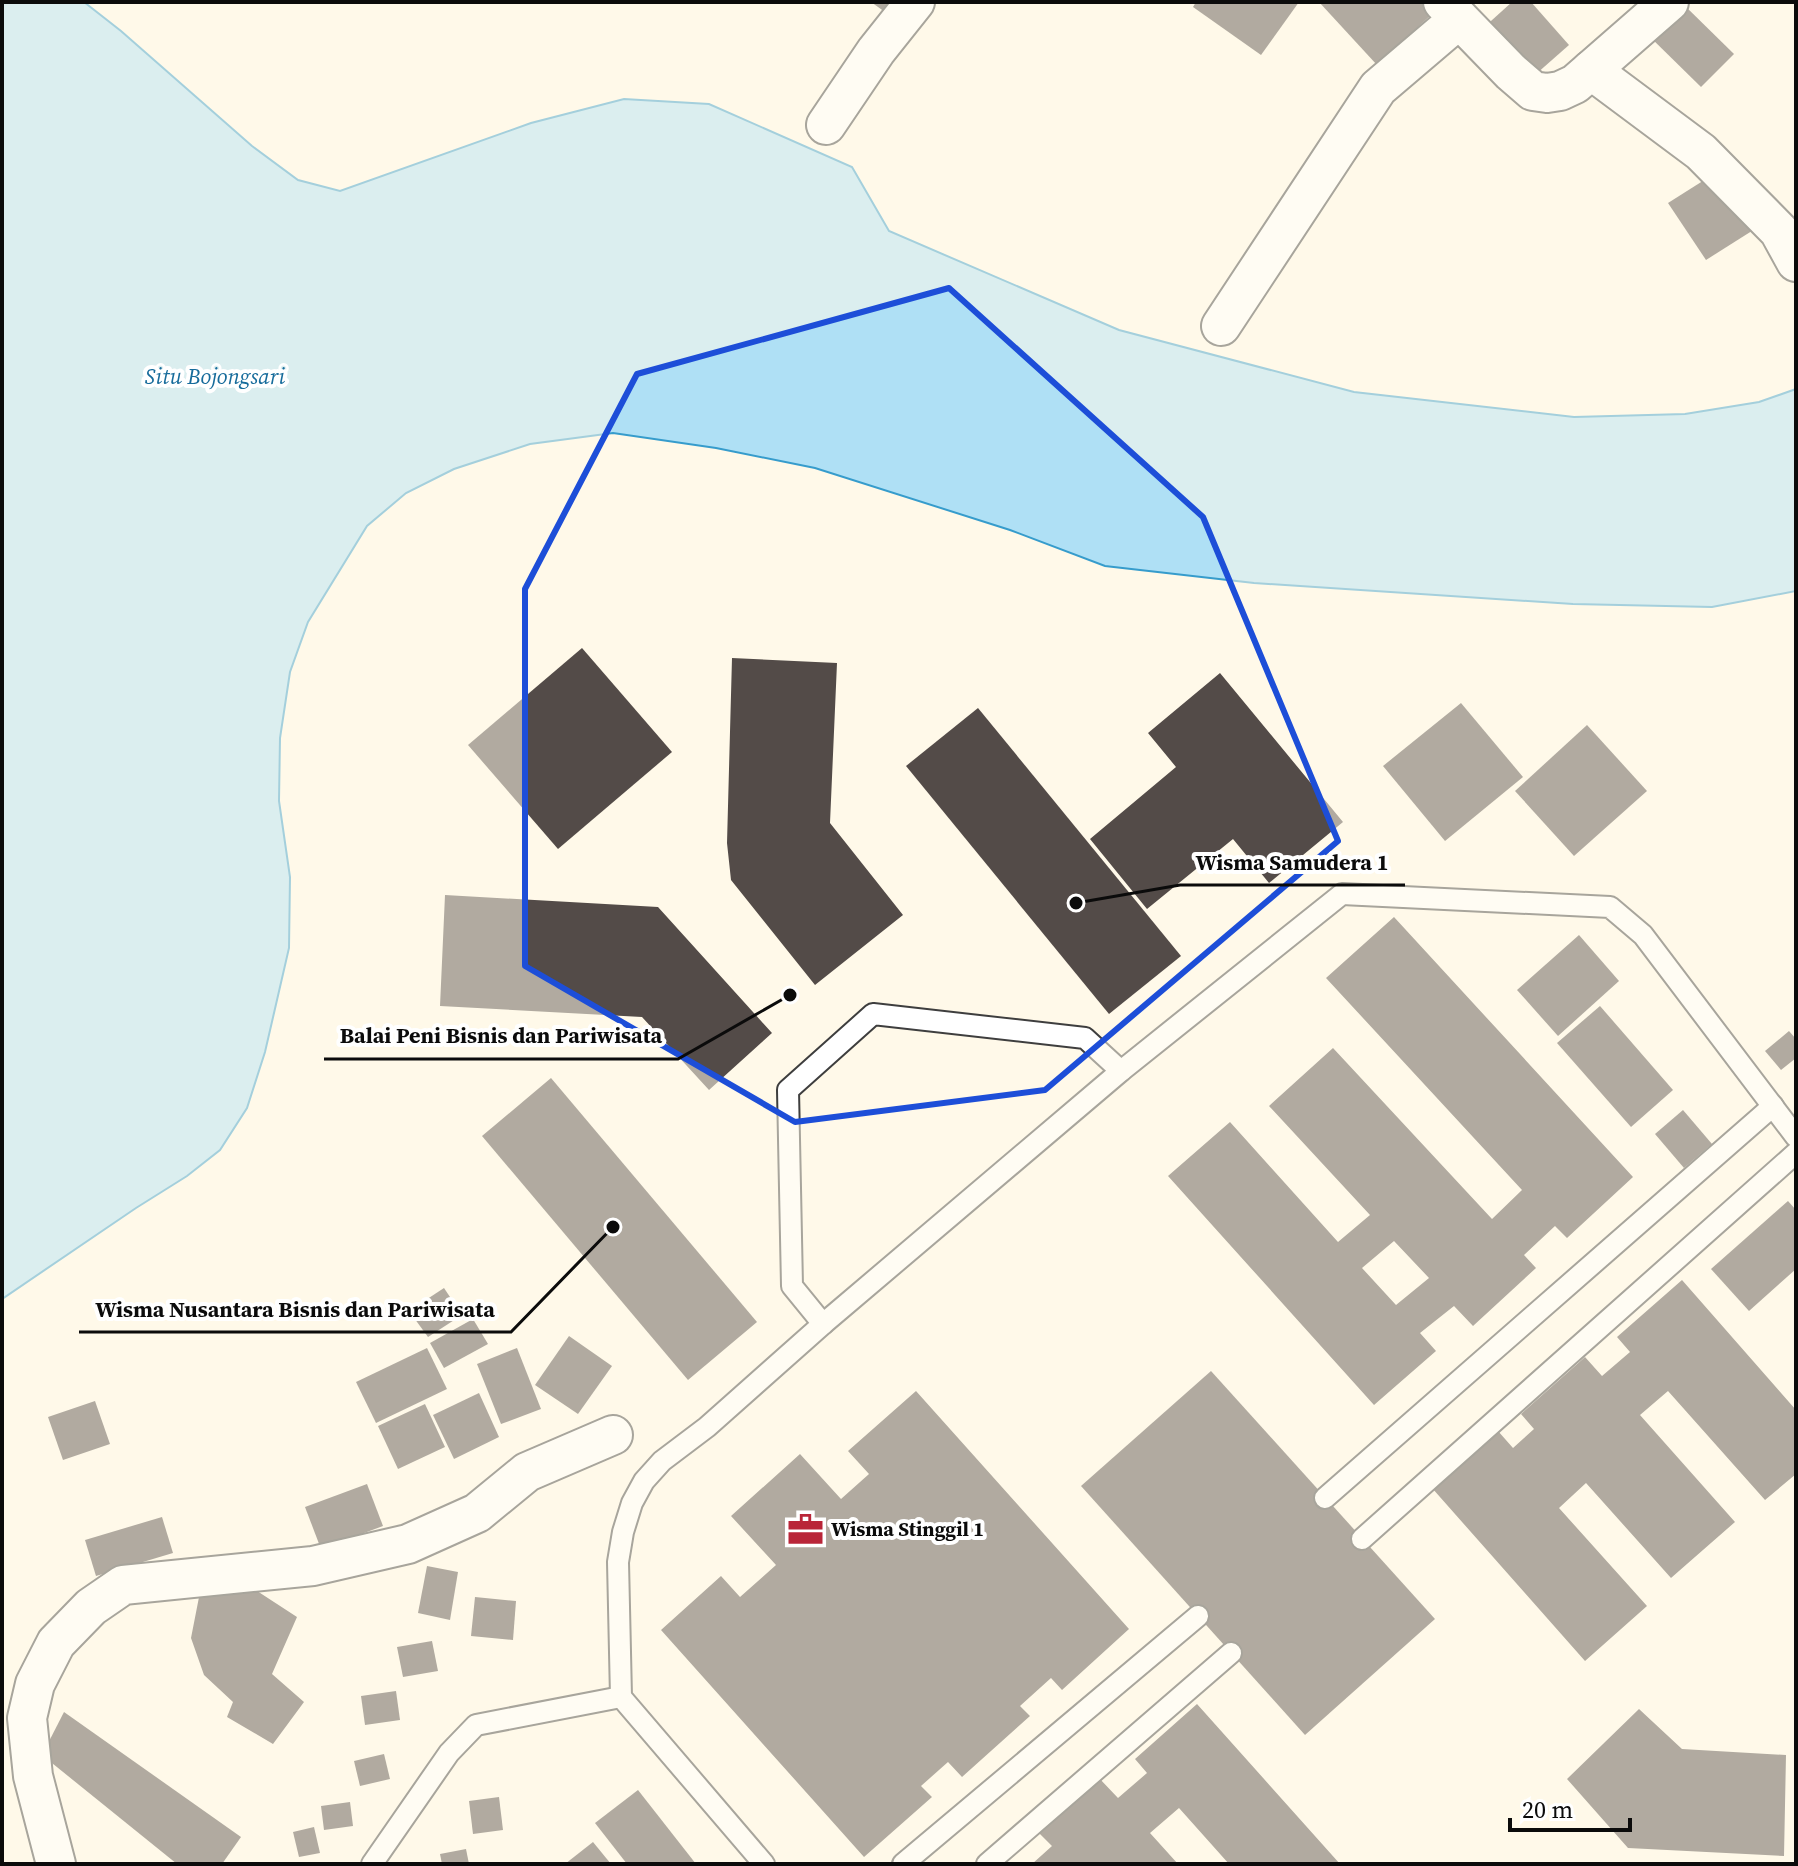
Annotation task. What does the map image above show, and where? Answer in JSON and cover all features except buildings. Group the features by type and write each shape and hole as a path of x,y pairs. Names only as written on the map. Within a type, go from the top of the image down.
{"street":[{"path":"826,125 876,51 915,2"},
{"path":"1221,326 1378,88 1451,11 1533,91 1547,93 1575,84 1669,2"},
{"path":"1591,70 1701,152 1779,231 1796,262"},
{"path":"56,1864 33,1776 27,1718 35,1684 56,1643 91,1607 123,1585 313,1566 408,1544 477,1513 527,1472 613,1435"}],"lane":[{"path":"764,1864 621,1697 618,1562 632,1503 644,1481 662,1461 707,1427 823,1324 1121,1071 1342,894 1610,907 1643,935 1796,1137"},
{"path":"823,1324 792,1286 788,1090 873,1014 1085,1038 1121,1071"},
{"path":"1325,1498 1773,1106"},
{"path":"1362,1539 1796,1153"},
{"path":"903,1864 1198,1616"},
{"path":"987,1864 1231,1653"},
{"path":"372,1864 449,1753 476,1725 621,1697"}],"highlighted area":[{"path":"949,288 1203,517 1338,841 1045,1090 795,1122 525,966 525,589 637,374"}],"water":[{"name":"Situ Bojongsari","path":"2,2 84,2 252,146 298,180 340,191 531,123 624,99 709,104 852,167 889,231 1119,330 1354,392 1574,417 1685,414 1759,402 1796,389 1796,591 1712,607 1573,604 1254,583 1105,566 1010,530 815,468 716,448 613,433 530,444 454,469 406,493 367,526 308,622 290,672 280,738 279,801 290,877 289,948 265,1052 247,1108 220,1150 187,1176 2,1299"}],"place":[{"name":"Wisma Samudera 1","path":"1076,903"},
{"name":"Balai Peni Bisnis dan Pariwisata","path":"790,995"},
{"name":"Wisma Nusantara Bisnis dan Pariwisata","path":"613,1227"},
{"name":"Wisma Stinggil 1","path":"805,1529"}]}
